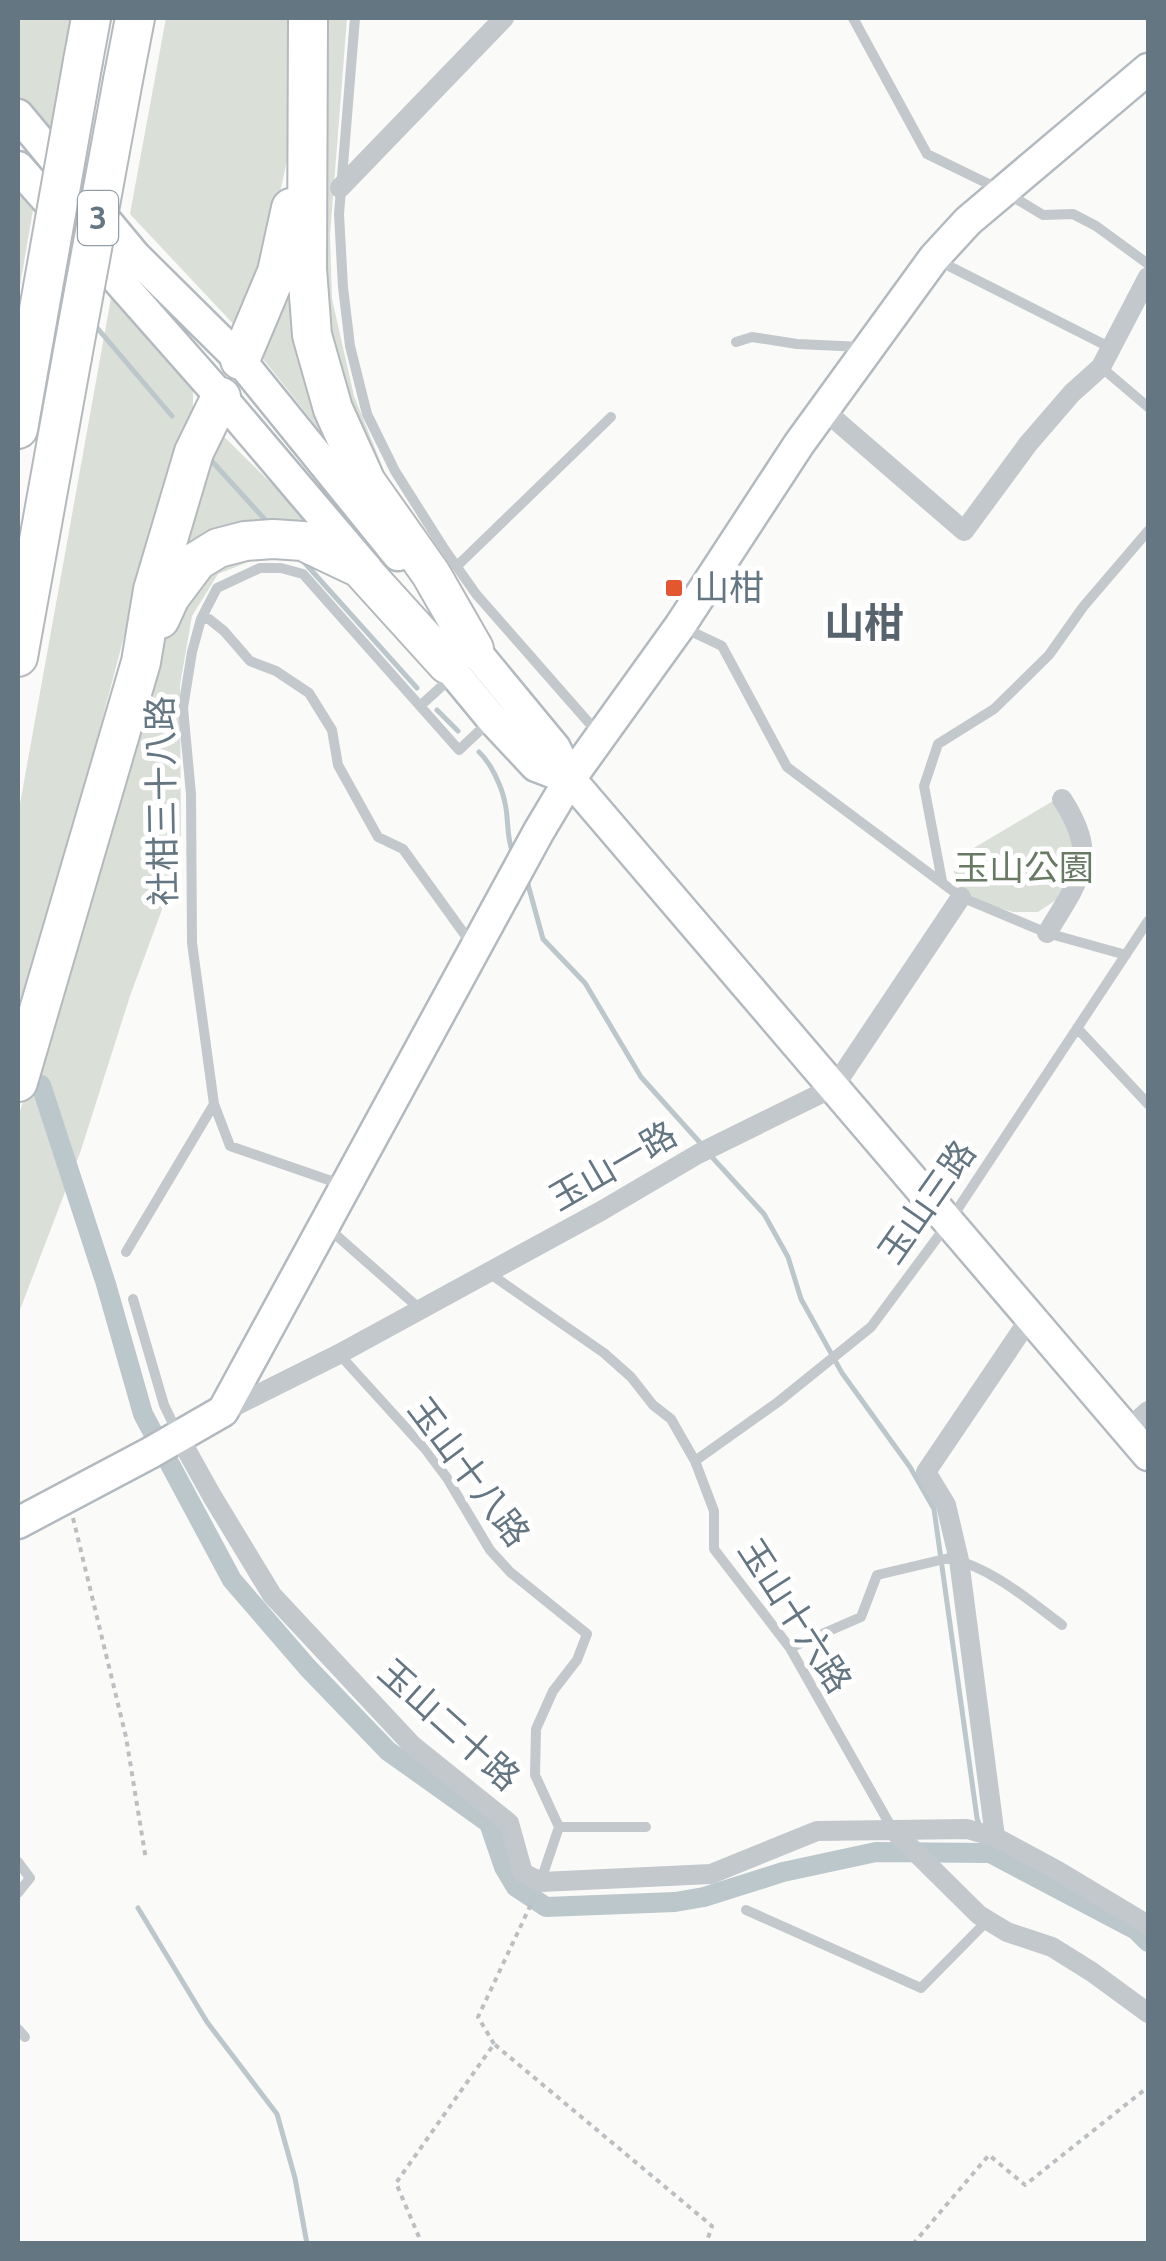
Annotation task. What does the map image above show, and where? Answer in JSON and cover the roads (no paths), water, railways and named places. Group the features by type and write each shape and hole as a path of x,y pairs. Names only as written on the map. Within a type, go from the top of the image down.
{"highway":[{"name":"3","path":"18,429 91,18"},
{"name":"3","path":"18,657 135,18"},
{"path":"308,18 307,268 312,336 332,409 366,482 431,574 459,662"},
{"path":"240,360 277,272 298,178 308,62"},
{"path":"18,1082 141,662 153,590 194,452 222,397"},
{"path":"141,662 170,597 197,561 218,548 273,539 303,541 360,568 459,662"}],"main road":[{"path":"18,1523 223,1412 474,947 603,728 680,626 800,444 934,258 968,221 1148,70"},
{"path":"18,115 136,256 240,360 459,662 532,778 542,801 526,854"},
{"path":"18,167 459,662 509,692 568,736 583,738 603,728"},
{"path":"222,397 240,360"},
{"path":"509,692 555,748 570,780 1030,1318 1138,1420 1148,1455"},
{"path":"492,719 536,766 570,780"}],"street":[{"path":"340,188 504,18"},
{"path":"824,410 964,531 1028,444 1107,358 1148,277"},
{"path":"1047,933 1082,870 1084,849 1076,822 1062,799"},
{"path":"834,1087 961,896"},
{"name":"玉山一路","path":"223,1412 421,1310 707,1150 834,1087"},
{"path":"987,1835 946,1505 926,1472 1030,1318"},
{"name":"玉山二十路","path":"178,1435 272,1594 412,1745 509,1823 523,1872 541,1882"},
{"path":"893,1830 980,1915 1007,1932 1052,1947 1148,2013"},
{"path":"541,1882 711,1874 817,1831 987,1835 1058,1871 1148,1925"}],"lane":[{"path":"356,18 339,214 350,346 368,414 395,471 476,594 603,728"},
{"path":"853,18 927,154 1043,214 1073,214 1148,264"},
{"path":"934,258 1107,358 1148,407"},
{"path":"736,342 752,337 797,344 869,347"},
{"path":"457,566 611,417"},
{"path":"942,881 924,786 938,744 994,709 1049,654 1082,608 1148,531"},
{"name":"社柑三十八路","path":"344,1186 230,1146 214,1104 192,943 191,794 183,708 200,618 216,588 260,568 282,568 303,574 459,750 492,719"},
{"path":"200,618 209,619 250,661 276,671 309,693 332,730 338,766 378,836 403,848 474,947"},
{"path":"680,626 722,646 787,766 961,896 1047,933 1126,954"},
{"path":"420,706 459,662"},
{"name":"玉山三路","path":"695,1461 778,1402 870,1327 949,1222 1148,921"},
{"path":"1077,1028 1148,1104"},
{"path":"126,1252 214,1104"},
{"path":"324,1224 421,1310"},
{"name":"玉山十六路","path":"488,1273 604,1352 671,1419 695,1461 714,1511 714,1548 790,1648 893,1830"},
{"path":"133,1299 164,1404 178,1435"},
{"name":"玉山十八路","path":"339,1354 448,1478 490,1550 510,1572 586,1634 577,1660 553,1691 536,1729 536,1775 558,1827"},
{"path":"790,1648 861,1617 877,1575 954,1559 1006,1583 1062,1626"},
{"path":"541,1882 558,1827 646,1827"},
{"path":"18,1862 30,1878 18,1893"},
{"path":"746,1910 922,1988 988,1920"}],"waterway":[{"path":"90,327 98,329 172,416"},
{"path":"209,458 269,524"},
{"path":"303,561 417,688"},
{"path":"437,710 458,731"},
{"path":"479,752 501,790 513,853"},
{"path":"527,881 543,939 585,983 641,1077 703,1146"},
{"path":"41,1085 106,1284 143,1414 232,1580 308,1668 388,1751 489,1823 504,1867 516,1887 546,1907 675,1902 783,1872 876,1852 990,1853 1136,1930 1148,1942"},
{"path":"710,1155 764,1214 788,1257 801,1299 842,1373 910,1467 934,1509 980,1827"},
{"path":"138,1908 207,2022 277,2114 295,2178 307,2244"}],"place":[{"name":"山柑","path":"674,588"}],"district":[{"name":"山柑","path":"864,623"}],"park label":[{"name":"玉山公園","path":"1024,868"}]}
